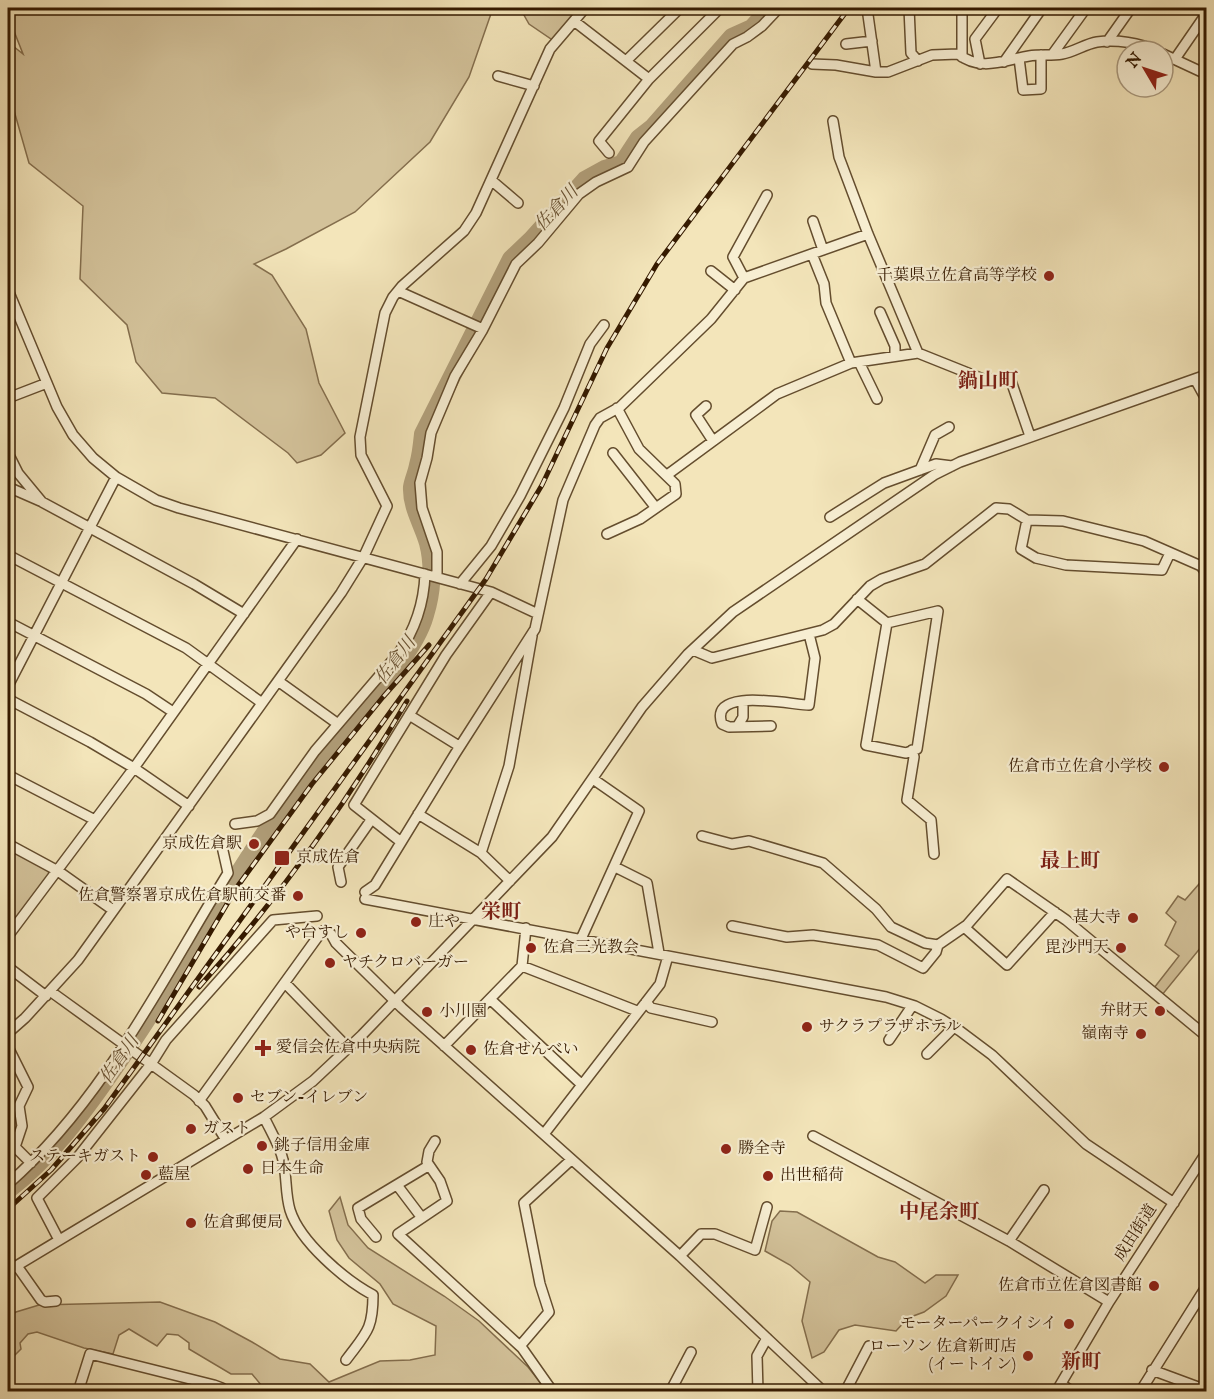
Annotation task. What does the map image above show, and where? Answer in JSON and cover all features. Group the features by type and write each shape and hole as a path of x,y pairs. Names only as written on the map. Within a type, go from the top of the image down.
{"street":[{"path":"8,1033 78,960 341,593 364,556 387,506 361,455 360,437 385,313 398,291 464,231 476,213 550,49 585,8"},
{"path":"626,61 680,8"},
{"path":"609,153 599,141 649,79 717,11 713,8"},
{"path":"437,577 437,552 422,508 420,483 431,433 456,376 516,264 538,243 579,194 596,182 628,167 644,142 733,44 747,38 779,8"},
{"path":"867,8 876,72"},
{"path":"909,8 911,53 918,62"},
{"path":"962,8 962,57"},
{"path":"980,64 975,39 998,8"},
{"path":"1004,62 1042,8"},
{"path":"1052,54 1086,8"},
{"path":"1107,42 1131,8"},
{"path":"1206,14 1175,60 1206,74"},
{"path":"574,21 649,79"},
{"path":"846,44 872,41"},
{"path":"812,63 888,72 933,55 958,54 968,62 980,64 1063,54 1097,42 1115,43"},
{"path":"1019,58 1023,90 1041,89 1041,55"},
{"path":"498,76 534,86"},
{"path":"833,121 839,157 868,234 918,353"},
{"path":"491,180 518,203"},
{"path":"744,278 733,257 767,195"},
{"path":"813,221 823,250"},
{"path":"481,852 508,766 533,632 563,500 595,424 600,417 617,408 711,319 744,278 868,234"},
{"path":"812,254 824,284 826,303 855,362 877,399"},
{"path":"711,271 735,290"},
{"path":"8,290 57,407 73,435 93,458 116,477 156,500 179,508 491,592 538,614"},
{"path":"398,291 483,329"},
{"path":"880,312 895,346 895,357"},
{"path":"460,584 491,546 520,496 564,408 590,344 604,325"},
{"path":"667,476 777,394 855,362 918,353 983,379 1011,381 1030,436"},
{"path":"8,1271 264,1117 313,1081 395,1001 552,837 642,707 693,650 733,612 934,475 1030,436 1206,375"},
{"path":"1195,379 1206,399"},
{"path":"8,398 47,383"},
{"path":"706,406 696,415 713,441"},
{"path":"607,534 640,519 676,494 675,484 639,449 617,408"},
{"path":"920,470 935,435 948,427"},
{"path":"8,453 18,473 42,502"},
{"path":"613,453 656,508"},
{"path":"831,518 884,483 936,464 952,466"},
{"path":"8,686 116,477"},
{"path":"8,487 90,527 244,614"},
{"path":"693,650 712,658 823,630 834,624 870,586 882,579 925,564 996,508 1010,509 1027,520 1063,521 1144,541 1201,567 1206,573"},
{"path":"1027,520 1021,549 1036,558 1066,565 1162,570 1170,553"},
{"path":"8,936 134,768 297,539"},
{"path":"8,555 186,648 262,703"},
{"path":"235,824 257,821 270,814 315,751 407,641 422,606 424,574"},
{"path":"401,842 354,805 446,655 491,592"},
{"path":"857,599 887,623"},
{"path":"938,611 917,749 906,753 866,745 887,623 938,611"},
{"path":"8,622 146,694 173,712"},
{"path":"533,632 459,746 375,885 365,896 473,919 886,997 912,1006 941,1019 992,1055 1086,1144 1174,1203"},
{"path":"771,726 729,727 722,724 720,710 726,705 769,699 792,705 809,705 815,658 809,634"},
{"path":"278,681 338,724"},
{"path":"8,699 134,768 189,806"},
{"path":"737,727 743,717 743,702"},
{"path":"409,715 459,746"},
{"path":"912,750 914,757 907,800 931,820 934,854"},
{"path":"8,775 95,820"},
{"path":"581,939 639,811 592,779"},
{"path":"418,814 481,852 510,881"},
{"path":"341,882 338,867 371,819"},
{"path":"702,836 732,844 749,841 823,863 876,909 891,927 925,943 938,945"},
{"path":"8,1184 31,1163 67,1122 144,1015 228,873 221,842"},
{"path":"8,844 58,871 113,910"},
{"path":"544,1134 660,984 663,954 647,883 615,867"},
{"path":"732,926 787,937 813,935 878,945 923,968 936,952 938,945 964,927 1007,879 1055,912 1206,1036"},
{"path":"964,927 1007,965 1055,912"},
{"path":"59,1240 37,1198 77,1158 151,1064 166,1040 273,920 316,916"},
{"path":"444,1046 522,966 526,928"},
{"path":"199,1101 285,983 327,933 395,1001 680,1256 824,1392"},
{"path":"522,966 637,1011"},
{"path":"8,967 151,1064 199,1101 226,1140"},
{"path":"285,983 348,1048"},
{"path":"490,999 581,1084"},
{"path":"646,1002 651,1008 712,1022"},
{"path":"889,1040 912,1006"},
{"path":"927,1054 954,1028"},
{"path":"8,1047 28,1087 19,1106 22,1126 15,1147 31,1163"},
{"path":"264,1117 283,1159 286,1195 296,1224 311,1245 352,1283 373,1295 370,1327 346,1360"},
{"path":"813,1136 1009,1241 1109,1302"},
{"path":"435,1141 429,1151 427,1162 440,1181 447,1201 398,1234 520,1346 553,1392"},
{"name":"成田街道","path":"1058,1388 1109,1302 1206,1153"},
{"path":"520,1346 549,1312 540,1284 524,1203 571,1160"},
{"path":"376,1237 362,1219 358,1208 428,1166"},
{"path":"397,1185 422,1218"},
{"path":"1009,1241 1044,1190"},
{"path":"680,1256 701,1234 715,1234 755,1250 767,1207"},
{"path":"16,1266 41,1300 56,1301"},
{"path":"1140,1392 1206,1287"},
{"path":"758,1392 757,1356 767,1338"},
{"path":"845,1392 869,1346"},
{"path":"670,1392 691,1352"},
{"path":"78,1392 90,1354 214,1385 222,1388 222,1392"},
{"path":"1152,1370 1206,1390"},
{"path":"1058,1388 1073,1392"}],"shaded area":[{"path":"8,8 493,8 469,77 430,142 355,212 254,264 272,275 306,329 319,383 345,433 321,455 297,463 288,453 215,398 162,393 136,362 127,325 80,279 83,206 29,163 13,107 8,105 8,42 23,54 8,16"},
{"path":"520,8 587,8 576,26 557,43 529,24"},
{"path":"8,849 48,870 50,878 8,932"},
{"path":"1206,876 1206,941 1162,995 1154,988 1179,956 1165,945 1176,922 1166,913 1178,896 1185,900"},
{"path":"340,1197 348,1225 368,1248 479,1321 528,1367 547,1391 266,1391 252,1374 231,1374 189,1349 189,1343 178,1335 167,1334 157,1346 129,1329 119,1335 113,1354 84,1348 37,1332 28,1334 20,1343 21,1349 8,1362 8,1317 16,1312 39,1305 160,1302 215,1322 280,1359 310,1364 329,1382 380,1361 410,1360 435,1355 436,1326 393,1304 380,1284 349,1258 337,1240 329,1211"},
{"path":"780,1211 797,1212 878,1257 895,1262 925,1283 936,1275 958,1275 946,1296 924,1312 908,1318 896,1331 855,1325 839,1330 824,1352 812,1358 802,1321 810,1282 790,1265 765,1251 772,1221"}],"waterway":[{"name":"佐倉川","path":"8,1190 38,1164 89,1103 164,994 289,797 330,744 393,671 418,633 431,589 431,561 428,543 415,509 412,494 423,434 511,259 585,180 605,169 622,164 639,138 653,127 732,37 752,28 770,8"}],"railway":[{"path":"8,1209 51,1170 104,1109 486,579 542,485 607,348 657,264 849,8"},
{"path":"158,1021 237,887 312,784 429,645"},
{"path":"199,987 284,885 336,813 407,701"}],"place":[{"name":"千葉県立佐倉高等学校","path":"1049,276"},
{"name":"佐倉市立佐倉小学校","path":"1164,767"},
{"name":"京成佐倉駅","path":"254,844"},
{"name":"京成佐倉","path":"282,858"},
{"name":"佐倉警察署京成佐倉駅前交番","path":"298,896"},
{"name":"甚大寺","path":"1133,918"},
{"name":"庄や","path":"416,922"},
{"name":"や台すし","path":"361,933"},
{"name":"佐倉三光教会","path":"531,948"},
{"name":"毘沙門天","path":"1121,948"},
{"name":"ヤチクロバーガー","path":"330,963"},
{"name":"弁財天","path":"1160,1011"},
{"name":"小川園","path":"427,1012"},
{"name":"サクラプラザホテル","path":"807,1027"},
{"name":"嶺南寺","path":"1141,1034"},
{"name":"愛信会佐倉中央病院","path":"263,1048"},
{"name":"佐倉せんべい","path":"471,1050"},
{"name":"セブン-イレブン","path":"238,1098"},
{"name":"ガスト","path":"191,1129"},
{"name":"銚子信用金庫","path":"262,1146"},
{"name":"勝全寺","path":"726,1149"},
{"name":"ステーキガスト","path":"153,1157"},
{"name":"日本生命","path":"248,1169"},
{"name":"藍屋","path":"146,1175"},
{"name":"出世稲荷","path":"768,1176"},
{"name":"佐倉郵便局","path":"191,1223"},
{"name":"佐倉市立佐倉図書館","path":"1154,1286"},
{"name":"モーターパークイシイ","path":"1069,1324"},
{"name":"ローソン 佐倉新町店 (イートイン)","path":"1028,1356"}],"district":[{"name":"鍋山町","path":"988,381"},
{"name":"最上町","path":"1070,861"},
{"name":"栄町","path":"501,912"},
{"name":"中尾余町","path":"939,1212"},
{"name":"新町","path":"1081,1362"}]}
